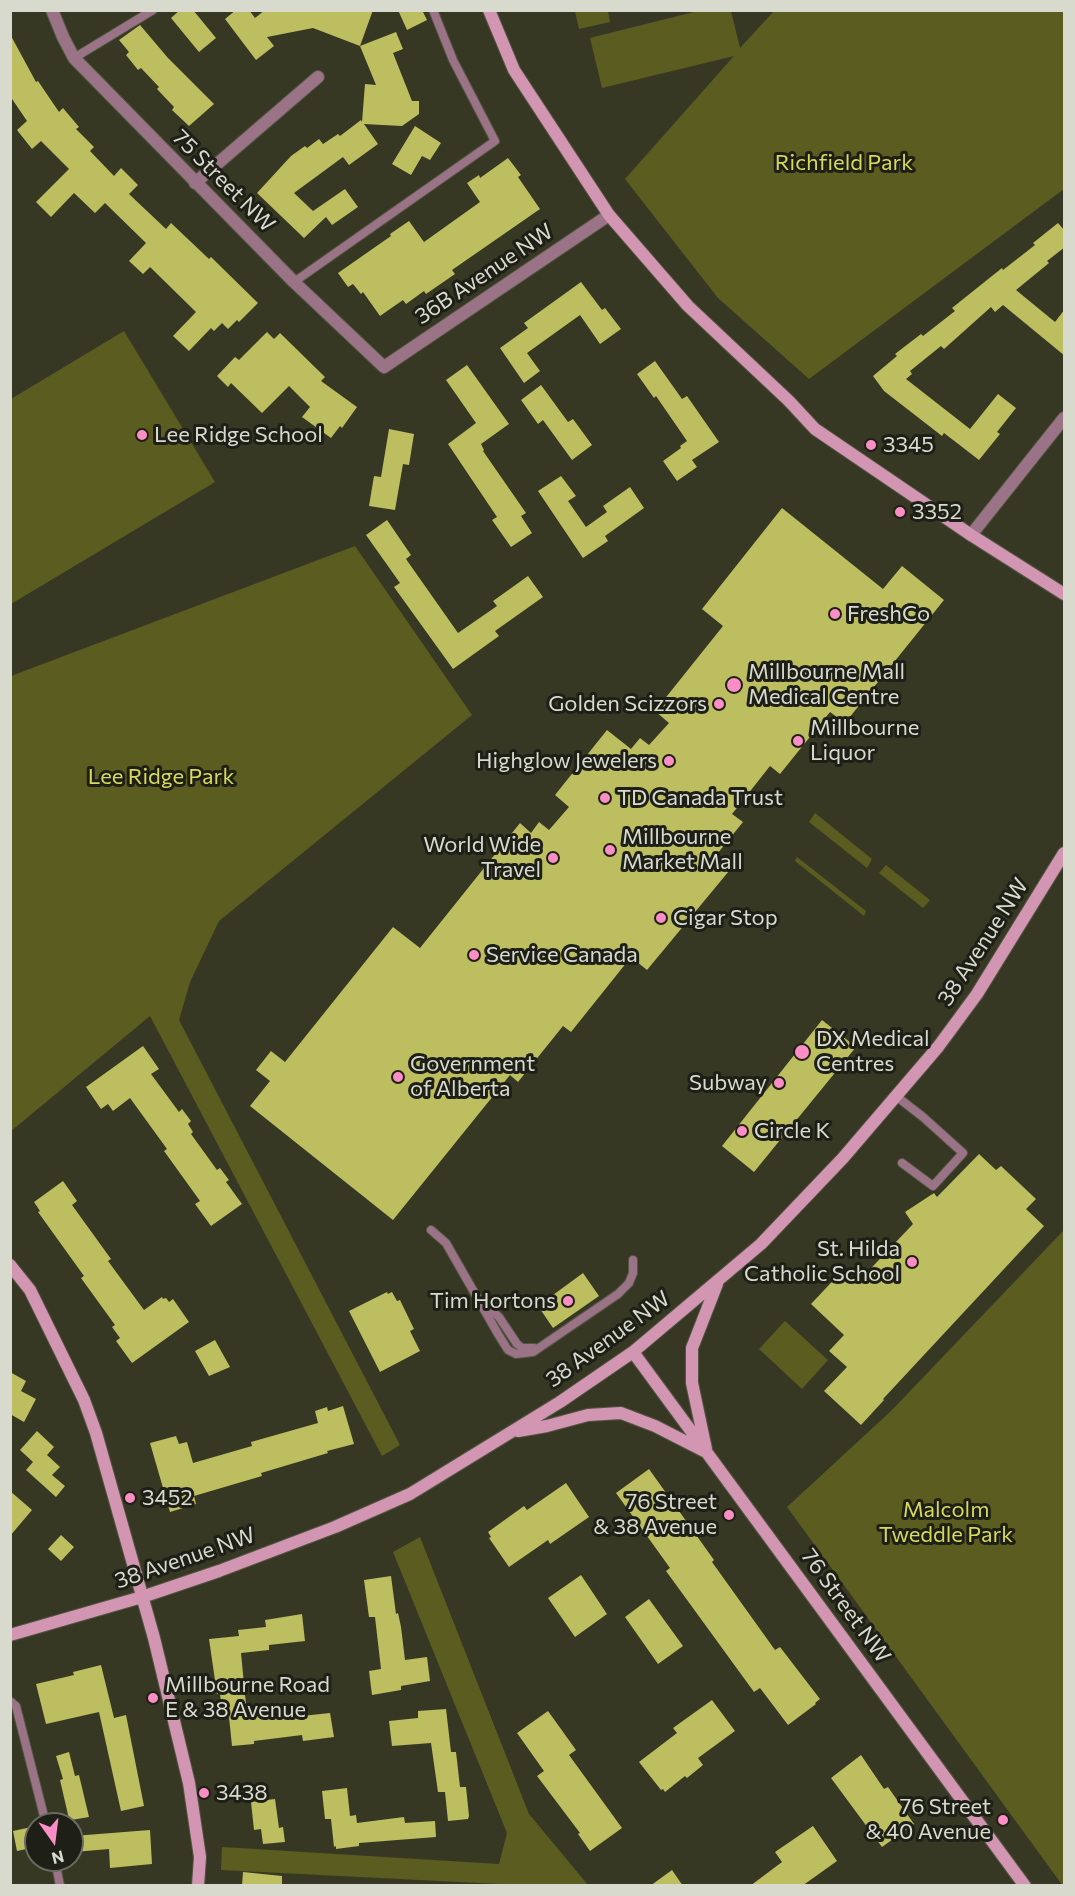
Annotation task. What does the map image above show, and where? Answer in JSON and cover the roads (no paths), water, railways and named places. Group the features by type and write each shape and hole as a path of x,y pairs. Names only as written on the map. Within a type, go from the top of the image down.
{"street":[{"name":"75 Street NW","path":"52,10 74,58 294,282 384,367"},
{"path":"489,10 514,70 609,216 688,306 789,401 815,429 970,535 1065,594"},
{"path":"195,183 318,77"},
{"name":"36B Avenue NW","path":"384,367 609,216"},
{"path":"970,535 1065,418"},
{"name":"38 Avenue NW","path":"10,1635 142,1597 229,1567 335,1527 410,1494 512,1432 633,1352 761,1244 843,1158 938,1047 977,994 1065,854"},
{"path":"10,1265 30,1290 84,1400 96,1434 142,1597 189,1783 200,1857 198,1886"},
{"path":"707,1453 692,1383 692,1348 718,1280"},
{"name":"76 Street NW","path":"633,1352 1025,1886"},
{"path":"512,1432 588,1415 621,1413 655,1426 707,1453"}],"lane":[{"path":"74,58 153,10"},
{"path":"294,282 495,141 453,60 433,10"},
{"path":"896,1096 963,1153 933,1186 902,1163"},
{"path":"431,1230 446,1243 479,1301 499,1317 511,1338 522,1348 534,1348 554,1338 618,1294 629,1283 633,1273 633,1260"},
{"path":"10,1701 16,1706 43,1812"}],"place":[{"name":"Lee Ridge School","path":"142,435"},
{"name":"3345","path":"871,445"},
{"name":"3352","path":"900,512"},
{"name":"FreshCo","path":"835,614"},
{"name":"Millbourne Mall Medical Centre","path":"734,685"},
{"name":"Golden Scizzors","path":"719,704"},
{"name":"Millbourne Liquor","path":"798,741"},
{"name":"Highglow Jewelers","path":"669,761"},
{"name":"TD Canada Trust","path":"605,798"},
{"name":"Millbourne Market Mall","path":"610,850"},
{"name":"World Wide Travel","path":"553,858"},
{"name":"Cigar Stop","path":"661,918"},
{"name":"Service Canada","path":"474,955"},
{"name":"DX Medical Centres","path":"802,1052"},
{"name":"Government of Alberta","path":"398,1077"},
{"name":"Subway","path":"779,1083"},
{"name":"Circle K","path":"742,1131"},
{"name":"St. Hilda Catholic School","path":"912,1262"},
{"name":"Tim Hortons","path":"568,1301"},
{"name":"3452","path":"130,1498"},
{"name":"76 Street & 38 Avenue","path":"729,1515"},
{"name":"Millbourne Road E & 38 Avenue","path":"153,1698"},
{"name":"3438","path":"204,1793"},
{"name":"76 Street & 40 Avenue","path":"1003,1820"}],"park label":[{"name":"Richfield Park","path":"844,163"},
{"name":"Lee Ridge Park","path":"161,777"},
{"name":"Malcolm Tweddle Park","path":"946,1522"}]}
